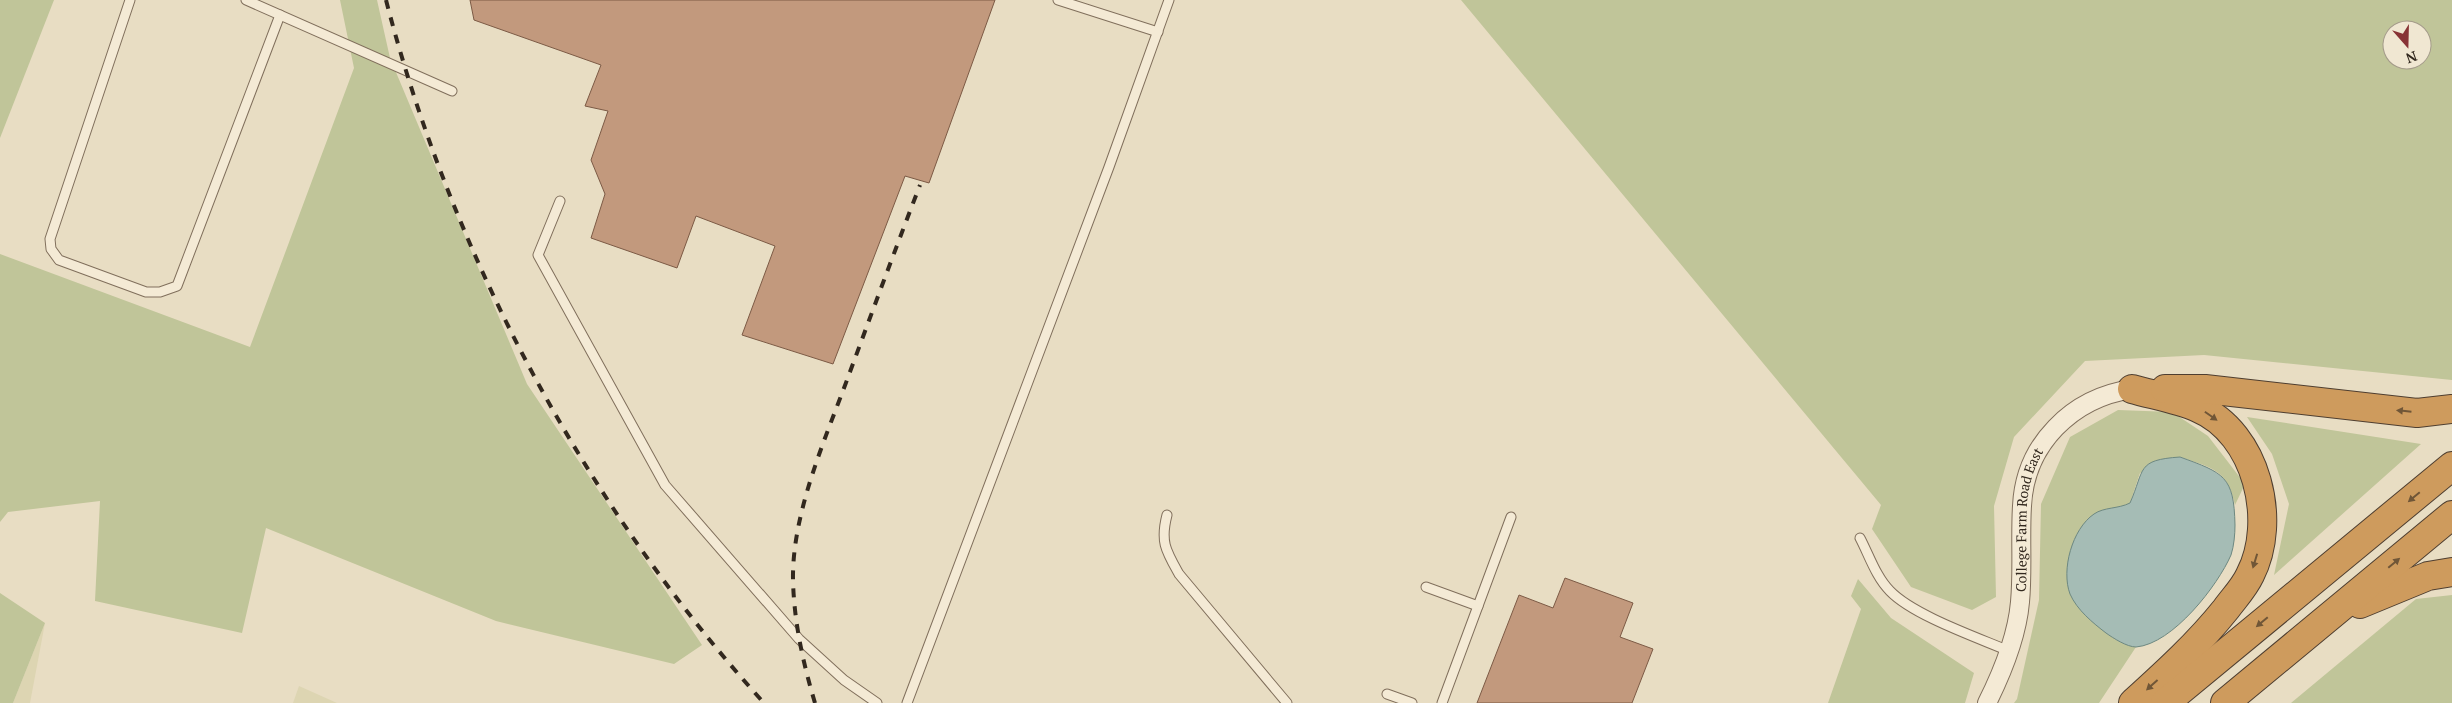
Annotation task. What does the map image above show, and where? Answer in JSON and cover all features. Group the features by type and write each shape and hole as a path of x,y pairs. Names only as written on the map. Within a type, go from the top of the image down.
{"highway":[{"path":"2132,389 2205,389 2417,413 2452,409"},
{"path":"2132,389 2198,408 2221,424 2246,454 2256,482 2262,512 2260,544 2250,575 2240,591 2185,655 2132,703"},
{"path":"2165,703 2452,466"},
{"path":"2225,703 2452,515"},
{"path":"2303,638 2369,598 2428,576 2452,572"}],"street":[{"name":"College Farm Road East","path":"1987,703 2009,651 2020,603 2022,505 2028,473 2034,458 2051,431 2074,411 2101,396 2132,389"}],"lane":[{"path":"130,0 50,239 51,249 59,260 146,292 160,292 177,286 280,14"},
{"path":"246,0 452,91"},
{"path":"1058,0 1158,32"},
{"path":"907,703 1106,176 1169,0"},
{"path":"560,201 538,255 665,484 799,638 844,680 877,703"},
{"path":"1167,515 1162,533 1166,551 1179,574 1287,703"},
{"path":"1442,703 1511,517"},
{"path":"1860,538 1882,581 1897,598 1923,613 2009,651"},
{"path":"1426,587 1478,606"},
{"path":"1387,694 1412,703"}],"shaded area":[{"path":"45,623 30,703 13,703"},
{"path":"299,686 337,703 293,703"}],"green space":[{"path":"0,0 54,0 0,138"},
{"path":"340,0 377,0 390,58 527,384 702,645 674,664 496,621 266,528 242,633 95,601 100,501 8,512 0,522 0,254 250,347 354,68"},
{"path":"1461,0 2452,0 2452,380 2204,355 2085,361 2014,437 1994,506 1996,597 1972,610 1911,587 1872,529 1881,505"},
{"path":"2118,410 2172,412 2208,436 2245,484 2235,505 2232,493 2223,477 2209,468 2180,457 2140,473 2130,503 2119,509 2104,510 2114,639 2136,647 2099,703 2014,703 2017,699 2039,600 2041,504 2070,437"},
{"path":"2247,417 2421,444 2274,575 2289,504 2272,454"},
{"path":"1858,579 1891,618 1974,673 1965,703 1828,703 1861,609 1851,596"},
{"path":"0,593 45,623 13,703 0,703"},
{"path":"2452,595 2452,703 2291,703 2416,599"}],"water":[{"path":"2180,457 2207,467 2224,479 2229,486 2235,525 2231,555 2205,597 2179,624 2165,636 2150,643 2132,647 2116,640 2101,629 2086,616 2073,600 2070,594 2067,573 2070,551 2080,529 2094,514 2130,503 2144,468 2156,461"}],"building":[{"path":"470,0 995,0 929,183 905,176 833,364 742,335 775,246 696,216 677,268 591,238 605,194 591,160 608,111 585,106 601,65 474,20"},
{"path":"1565,578 1633,603 1620,637 1653,649 1632,703 1477,703 1519,595 1553,608"}],"railway":[{"path":"386,0 414,96 448,190 488,283 533,374 584,462 639,546 699,627 764,703"},
{"path":"815,703 803,658 795,611 793,580 798,530 811,478 920,185"}]}
